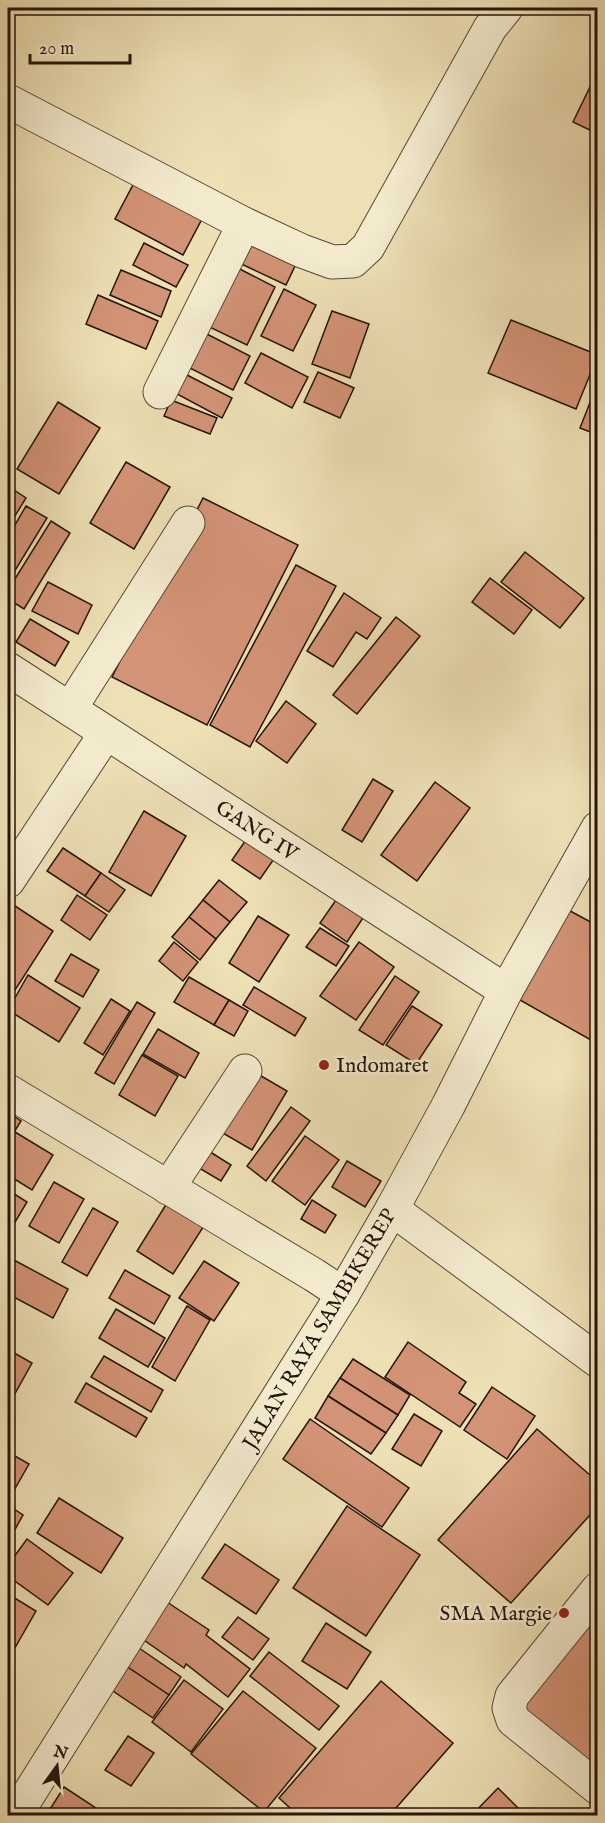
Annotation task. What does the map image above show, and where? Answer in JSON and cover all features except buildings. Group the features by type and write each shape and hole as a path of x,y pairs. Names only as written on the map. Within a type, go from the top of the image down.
{"street":[{"path":"8,100 244,224 332,262 353,261 368,247 490,28 506,8"},
{"path":"160,392 244,224"},
{"path":"70,709 188,524"},
{"name":"GANG IV","path":"8,669 506,991"},
{"path":"8,881 106,733"},
{"name":"JALAN RAYA SAMBIKEREP","path":"15,1815 343,1294 392,1209 448,1106 506,991 597,828"},
{"path":"168,1188 244,1071"},
{"path":"8,1091 343,1294"},
{"path":"392,1209 597,1361"},
{"path":"597,1589 512,1696 509,1708 513,1720 597,1788"}],"place":[{"name":"Indomaret","path":"324,1065"},
{"name":"SMA Margie","path":"564,1613"}]}
